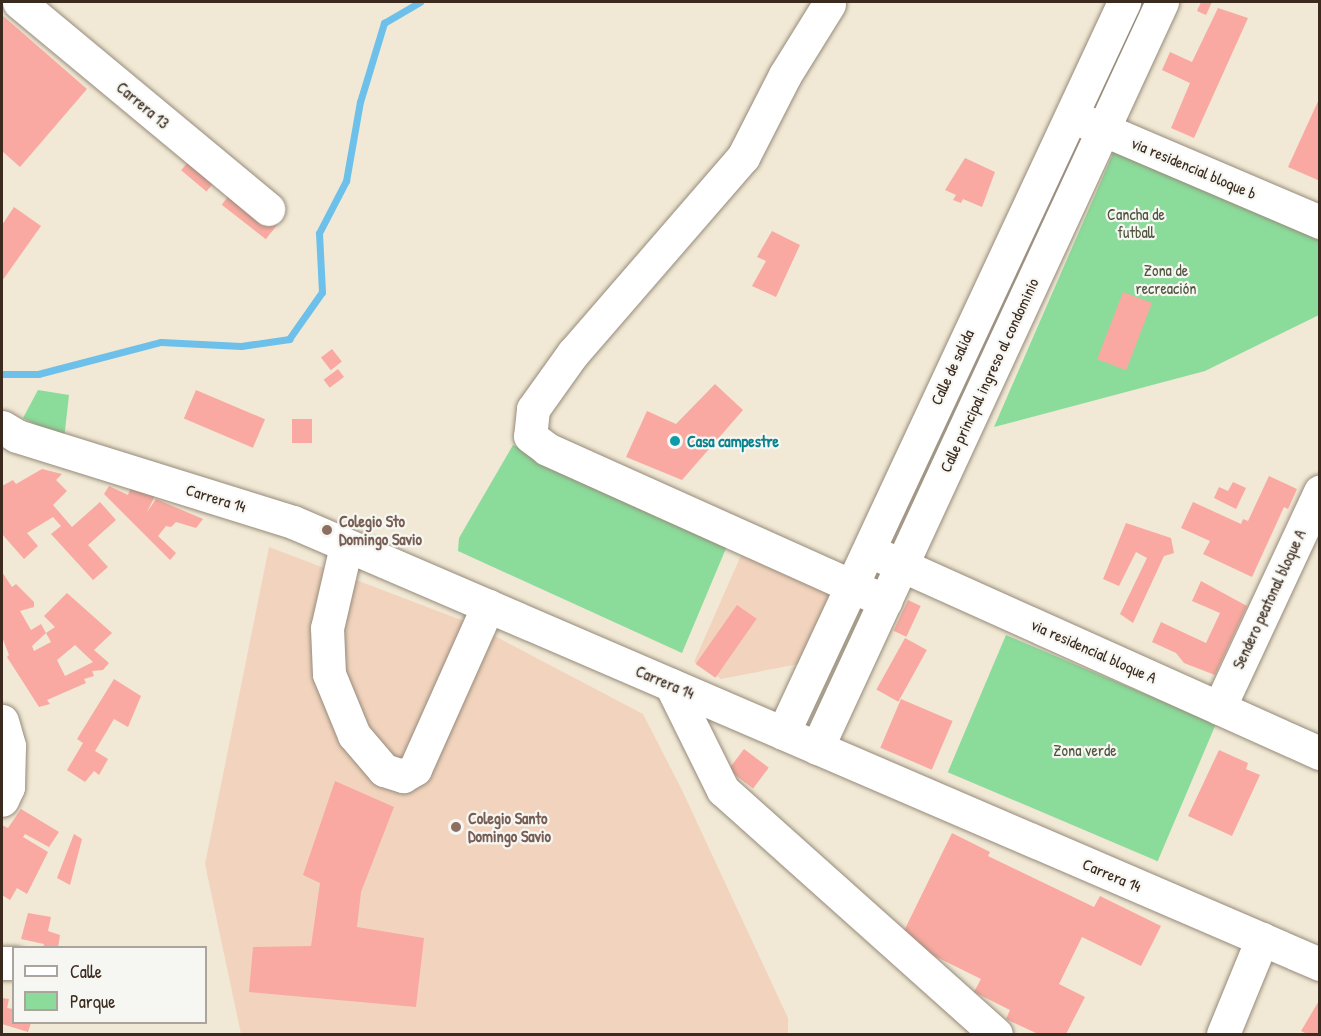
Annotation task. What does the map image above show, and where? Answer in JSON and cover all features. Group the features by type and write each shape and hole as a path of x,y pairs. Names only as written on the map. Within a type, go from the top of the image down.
{"street":[{"name":"Carrera 13","path":"19,2 268,209"},
{"name":"Calle de salida","path":"783,733 1069,114 1124,2"},
{"name":"Calle principal ingreso al condominio","path":"818,748 1162,2"},
{"path":"829,4 784,75 743,157 573,353 533,409 530,436 547,449 885,601"},
{"name":"via residencial bloque b","path":"1069,114 1320,222"},
{"name":"Carrera 14","path":"7,440 293,522 1320,964"},
{"name":"Sendero peatonal bloque A","path":"1219,708 1320,491"},
{"path":"346,546 327,628 329,674 354,735 384,770 403,776 415,769 488,606"},
{"name":"via residencial bloque A","path":"868,550 1320,753"},
{"path":"671,685 723,790 996,1035"},
{"path":"2,721 9,746 8,787 2,800"},
{"path":"1223,1035 1262,939"}],"shaded area":[{"name":"Colegio Santo Domingo Savio","path":"269,547 472,624 643,714 682,790 788,1018 788,1034 241,1034 205,864"},
{"path":"742,553 840,593 814,661 721,679 694,662"}],"green space":[{"name":"Zona de recreación","path":"1115,149 1319,240 1319,315 1205,371 994,427"},
{"path":"38,390 69,395 64,439 23,418"},
{"path":"513,445 727,546 682,653 458,551 459,538"},
{"name":"Zona verde","path":"1006,635 1216,724 1158,861 948,772"}],"building":[{"path":"1201,2 1212,2 1206,15 1197,11"},
{"path":"1218,8 1248,18 1194,138 1171,128 1190,83 1162,70 1170,52 1192,62"},
{"path":"2,15 87,89 20,167 2,151"},
{"path":"1320,97 1320,181 1288,167"},
{"path":"194,155 219,176 206,192 181,170"},
{"path":"965,158 995,172 982,207 963,199 961,203 953,200 956,195 945,190"},
{"path":"234,189 278,223 266,239 222,205"},
{"path":"14,207 41,226 2,281 2,225"},
{"path":"772,231 800,245 776,297 752,286 766,261 757,257"},
{"path":"1123,292 1152,303 1126,370 1097,359"},
{"path":"332,349 342,362 331,370 321,358"},
{"path":"338,369 344,377 330,388 324,380"},
{"name":"Casa campestre","path":"715,384 743,410 682,480 626,457 647,411 676,424"},
{"path":"196,390 265,419 253,448 184,419"},
{"path":"292,419 312,419 312,443 292,443"},
{"path":"42,469 62,474 56,480 67,491 53,505 72,527 100,502 116,520 88,545 108,567 93,580 51,534 61,526 53,517 27,533 38,546 24,559 2,534 2,486 13,480 16,484"},
{"path":"1269,476 1297,489 1288,509 1284,507 1252,577 1203,554 1210,541 1181,528 1193,502 1241,524 1243,519 1248,521"},
{"path":"1233,482 1246,488 1236,509 1214,498 1219,487 1228,491"},
{"path":"109,486 128,495 131,487 156,494 147,512 156,499 203,519 196,528 176,522 171,527 166,526 158,536 176,553 170,560 104,494"},
{"path":"1126,523 1171,538 1174,553 1164,556 1133,623 1120,614 1147,558 1136,552 1119,586 1103,579"},
{"path":"2,572 12,587 16,584 34,602 34,607 20,611 31,630 41,624 46,633 55,627 44,616 67,593 112,633 94,650 109,663 103,670 92,671 94,676 84,679 86,683 47,700 50,704 39,707 7,657 9,655 2,637","holes":["46,633 51,642 34,651 32,646","75,645 93,662 65,676 57,660"]},
{"path":"1201,581 1247,606 1215,675 1184,663 1176,653 1152,642 1161,622 1206,643 1220,613 1192,601"},
{"path":"908,600 921,606 906,637 894,631"},
{"path":"737,605 757,619 715,678 696,664"},
{"path":"905,638 927,650 898,702 876,690"},
{"path":"114,679 141,696 128,727 114,719 95,751 108,759 99,775 94,771 85,782 67,770 83,743 77,739"},
{"path":"901,699 953,721 932,770 880,748"},
{"path":"744,749 769,768 753,788 728,770"},
{"path":"1219,750 1248,763 1246,769 1260,775 1232,836 1188,816"},
{"path":"335,781 394,807 361,892 357,927 424,938 416,1007 249,992 253,947 311,946 320,883 303,875"},
{"path":"21,809 59,832 49,847 25,834 23,837 48,852 27,894 17,888 10,900 2,895 2,825 8,828"},
{"path":"952,833 990,852 988,856 1094,907 1100,896 1161,926 1141,966 1082,937 1059,984 1085,997 1066,1034 1038,1034 1006,1019 1010,1010 974,992 981,979 900,939"},
{"path":"74,834 82,839 70,885 57,878"},
{"path":"28,913 51,917 48,931 60,935 58,946 44,946 44,944 21,939"},
{"path":"2,998 9,999 7,1008 12,1009 12,1024 31,1024 28,1032 2,1024"},
{"path":"1320,999 1320,1034 1307,1034 1301,1031"}],"waterway":[{"path":"2,374 38,374 161,342 241,346 289,339 322,292 319,233 346,181 360,102 384,23 420,2"}],"place":[{"name":"Casa campestre","path":"675,441"},
{"name":"Colegio Sto Domingo Savio","path":"327,530"},
{"name":"Colegio Santo Domingo Savio","path":"456,827"}],"park label":[{"name":"Cancha de futball","path":"1136,223"}]}
